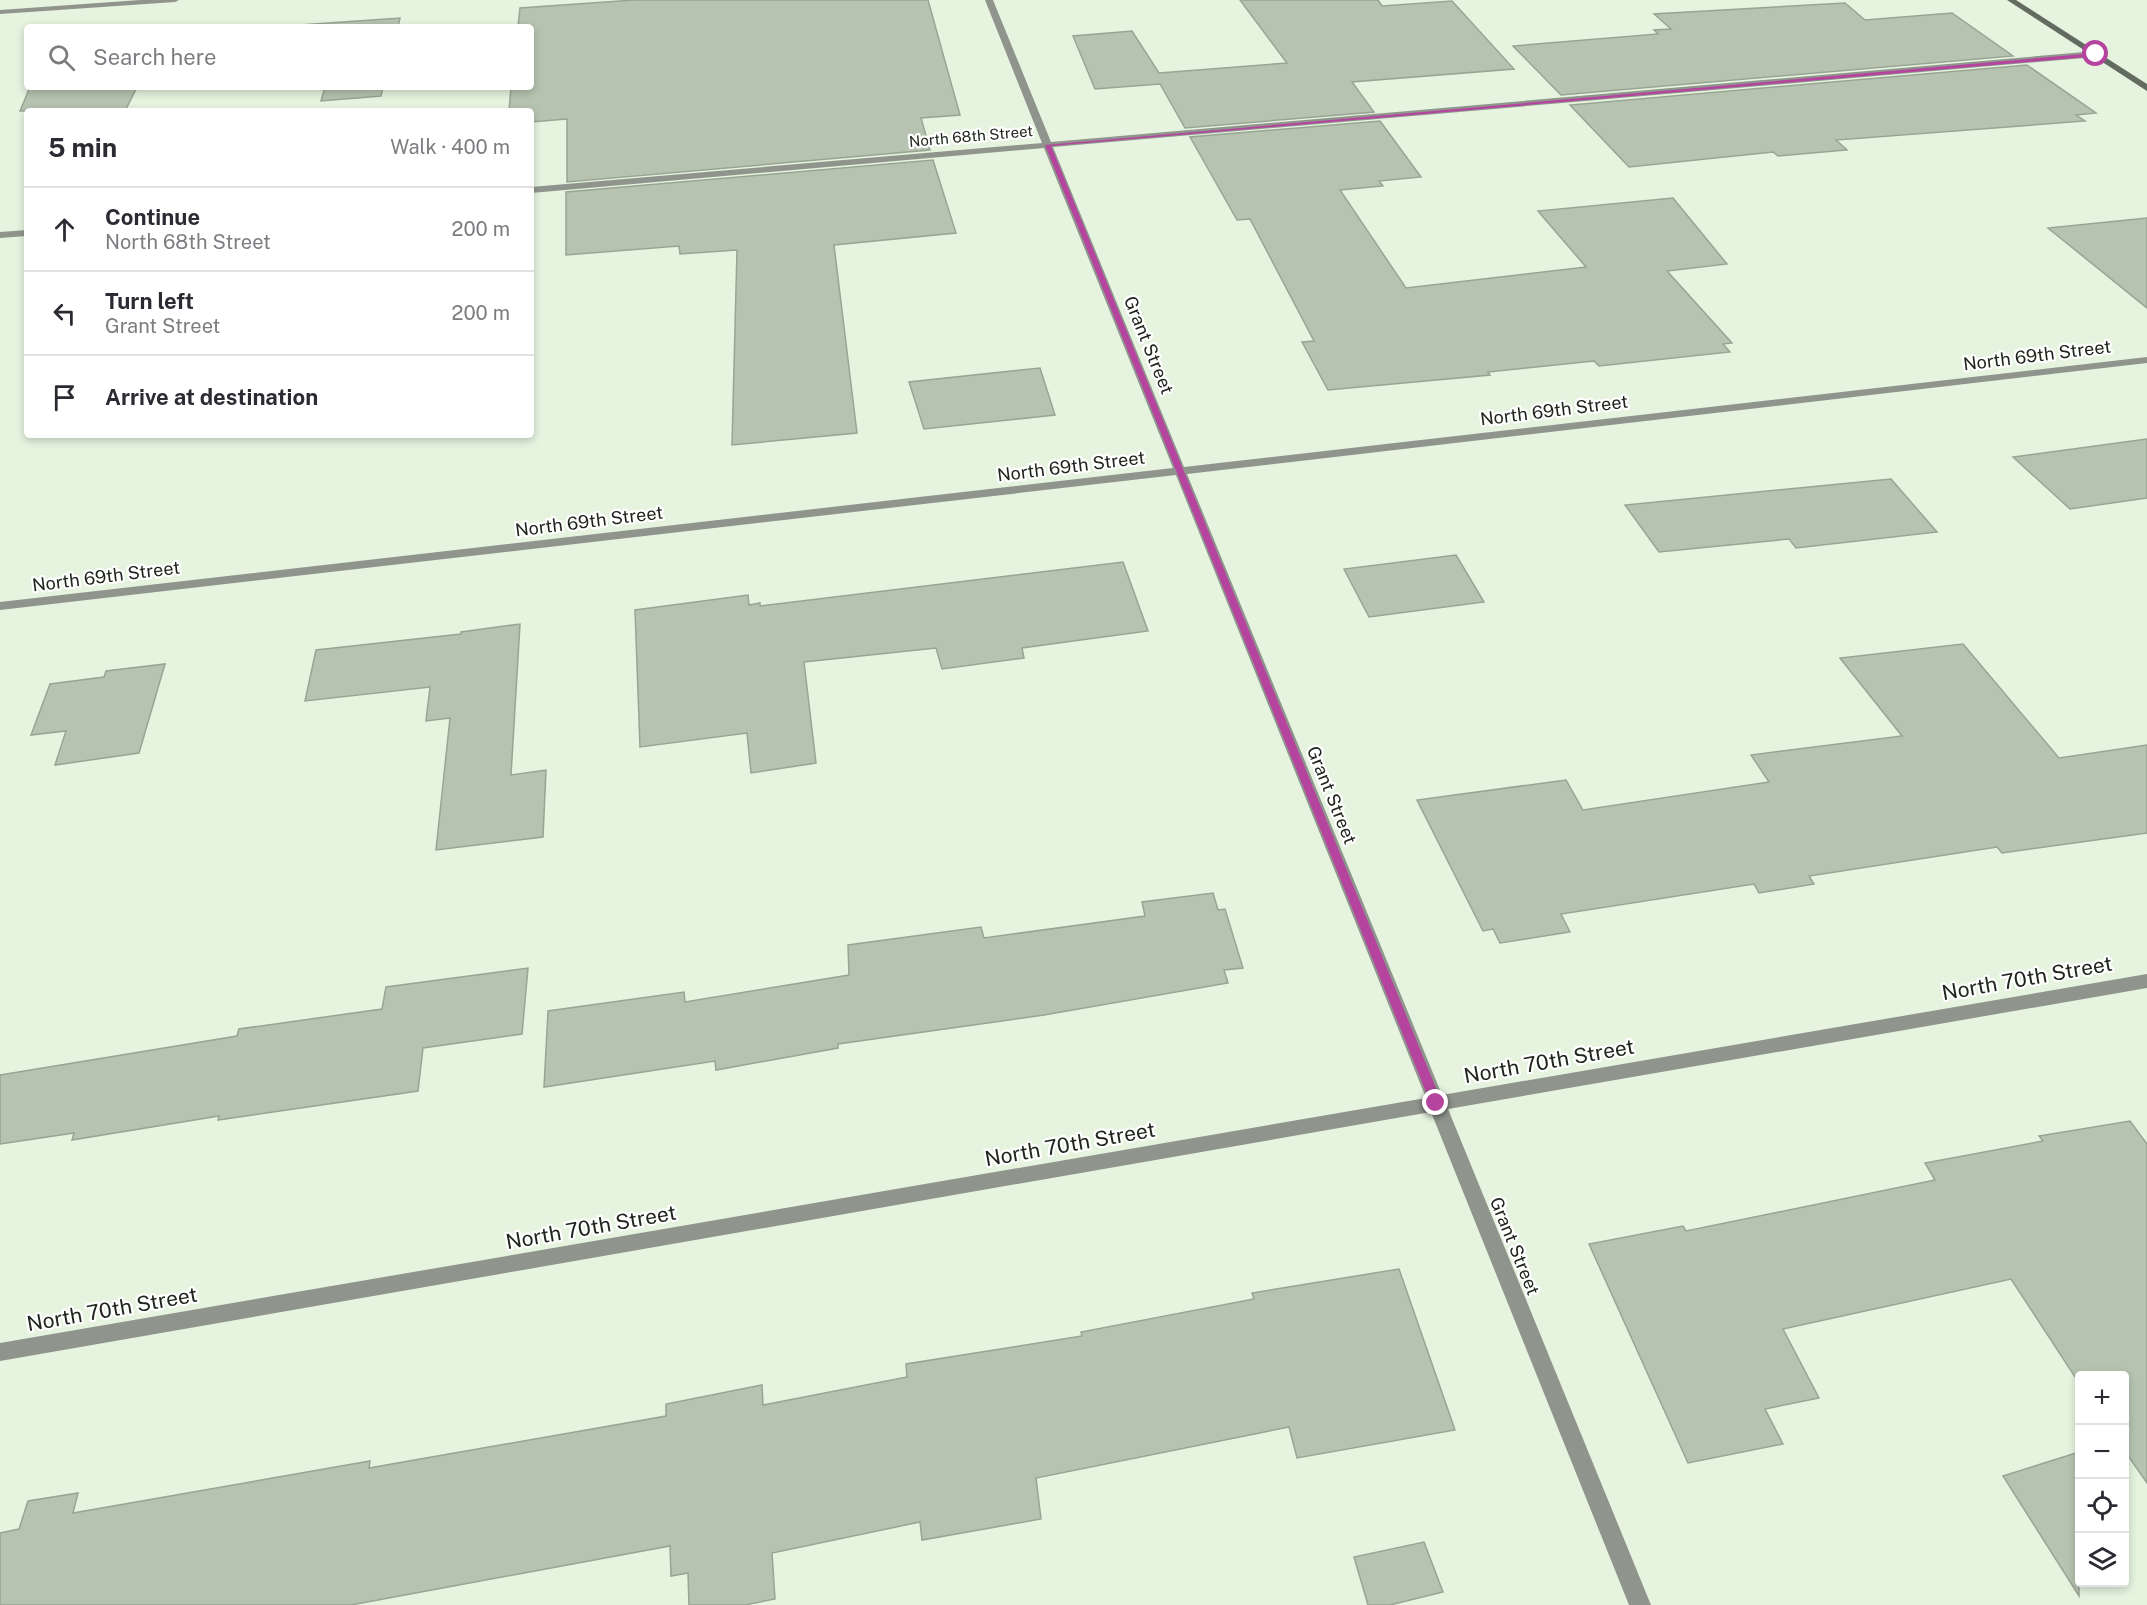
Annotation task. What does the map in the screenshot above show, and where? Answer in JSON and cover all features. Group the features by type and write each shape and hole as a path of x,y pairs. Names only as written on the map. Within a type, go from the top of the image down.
{"main road":[{"path":"2011,0 2147,87"}],"street":[{"path":"0,12 175,0"},
{"name":"Grant Street","path":"989,0 1640,1605"},
{"name":"North 68th Street","path":"534,189 2096,54"},
{"path":"0,235 24,233"},
{"name":"North 69th Street","path":"0,606 2147,360"},
{"name":"North 70th Street","path":"0,1352 2147,981"}],"building":[{"path":"634,0 928,0 960,115 921,118 930,150 567,182 567,119 534,122 534,108 509,108 511,90 534,90 534,24 518,24 520,8"},
{"path":"1240,0 1378,0 1382,6 1452,1 1514,69 1352,82 1374,112 1185,128 1160,84 1095,89 1073,36 1132,31 1159,73 1287,63"},
{"path":"1845,3 1865,20 1952,13 2013,56 1561,95 1513,46 1658,34 1654,30 1671,29 1654,14"},
{"path":"400,18 399,24 314,24"},
{"path":"2027,65 2096,113 2076,115 2085,121 1836,140 1847,150 1778,156 1773,152 1629,167 1570,105"},
{"path":"29,90 136,90 126,108 24,108 24,111 20,111"},
{"path":"324,90 382,90 381,96 321,101"},
{"path":"1380,121 1421,177 1379,181 1383,186 1340,190 1406,288 1586,267 1538,211 1673,198 1727,264 1667,271 1732,343 1723,344 1730,352 1599,366 1594,361 1488,372 1490,375 1328,390 1302,342 1314,341 1250,219 1237,220 1190,137"},
{"path":"933,160 956,233 834,245 857,433 732,445 737,250 680,254 679,246 566,255 566,192"},
{"path":"2147,218 2147,308 2048,228"},
{"path":"1040,368 1055,415 924,429 909,382"},
{"path":"2147,439 2147,498 2070,509 2013,457"},
{"path":"1891,479 1937,532 1796,548 1789,539 1659,552 1625,505"},
{"path":"1456,555 1484,602 1369,617 1344,569"},
{"path":"1123,562 1148,631 1022,648 1024,658 942,669 936,648 804,662 816,763 751,773 747,733 640,747 635,610 748,595 749,605 760,603 760,606"},
{"path":"520,624 511,775 546,770 543,837 436,850 450,718 426,721 430,687 305,701 316,650 461,634 461,632"},
{"path":"1963,644 2059,758 2147,745 2147,833 2002,853 1997,847 1809,876 1814,884 1759,893 1754,884 1561,914 1570,932 1500,943 1493,929 1483,931 1417,800 1566,780 1583,810 1769,782 1751,755 1902,736 1840,658"},
{"path":"165,664 139,753 55,765 66,731 31,735 50,684 104,677 106,671"},
{"path":"1213,893 1218,910 1225,909 1243,968 1224,970 1228,983 1044,1015 838,1044 838,1048 716,1070 715,1061 544,1087 548,1011 684,992 685,1002 849,975 848,945 981,927 984,938 1145,916 1142,902"},
{"path":"528,968 522,1034 423,1048 418,1091 218,1120 219,1116 72,1140 74,1133 0,1144 0,1075 237,1036 239,1029 382,1009 386,987"},
{"path":"2130,1121 2147,1144 2147,1483 2129,1457 2129,1371 2075,1371 2075,1377 2011,1279 1783,1329 1819,1398 1765,1409 1783,1444 1688,1463 1589,1244 1683,1226 1686,1231 1935,1180 1925,1163 2043,1141 2039,1136"},
{"path":"1399,1269 1455,1430 1297,1458 1289,1427 1036,1478 1041,1519 922,1540 920,1522 772,1553 775,1599 745,1605 689,1605 688,1573 671,1576 670,1546 351,1605 0,1605 0,1533 19,1529 28,1501 78,1493 73,1513 370,1461 369,1468 666,1416 666,1404 762,1385 763,1405 907,1377 906,1364 1082,1336 1081,1332 1254,1299 1252,1293"},
{"path":"2075,1453 2075,1587 2079,1587 2079,1596 2003,1476"},
{"path":"1424,1542 1443,1592 1390,1605 1368,1605 1354,1557"}],"route":[{"path":"1436,1103 1048,145 2096,54"}]}
